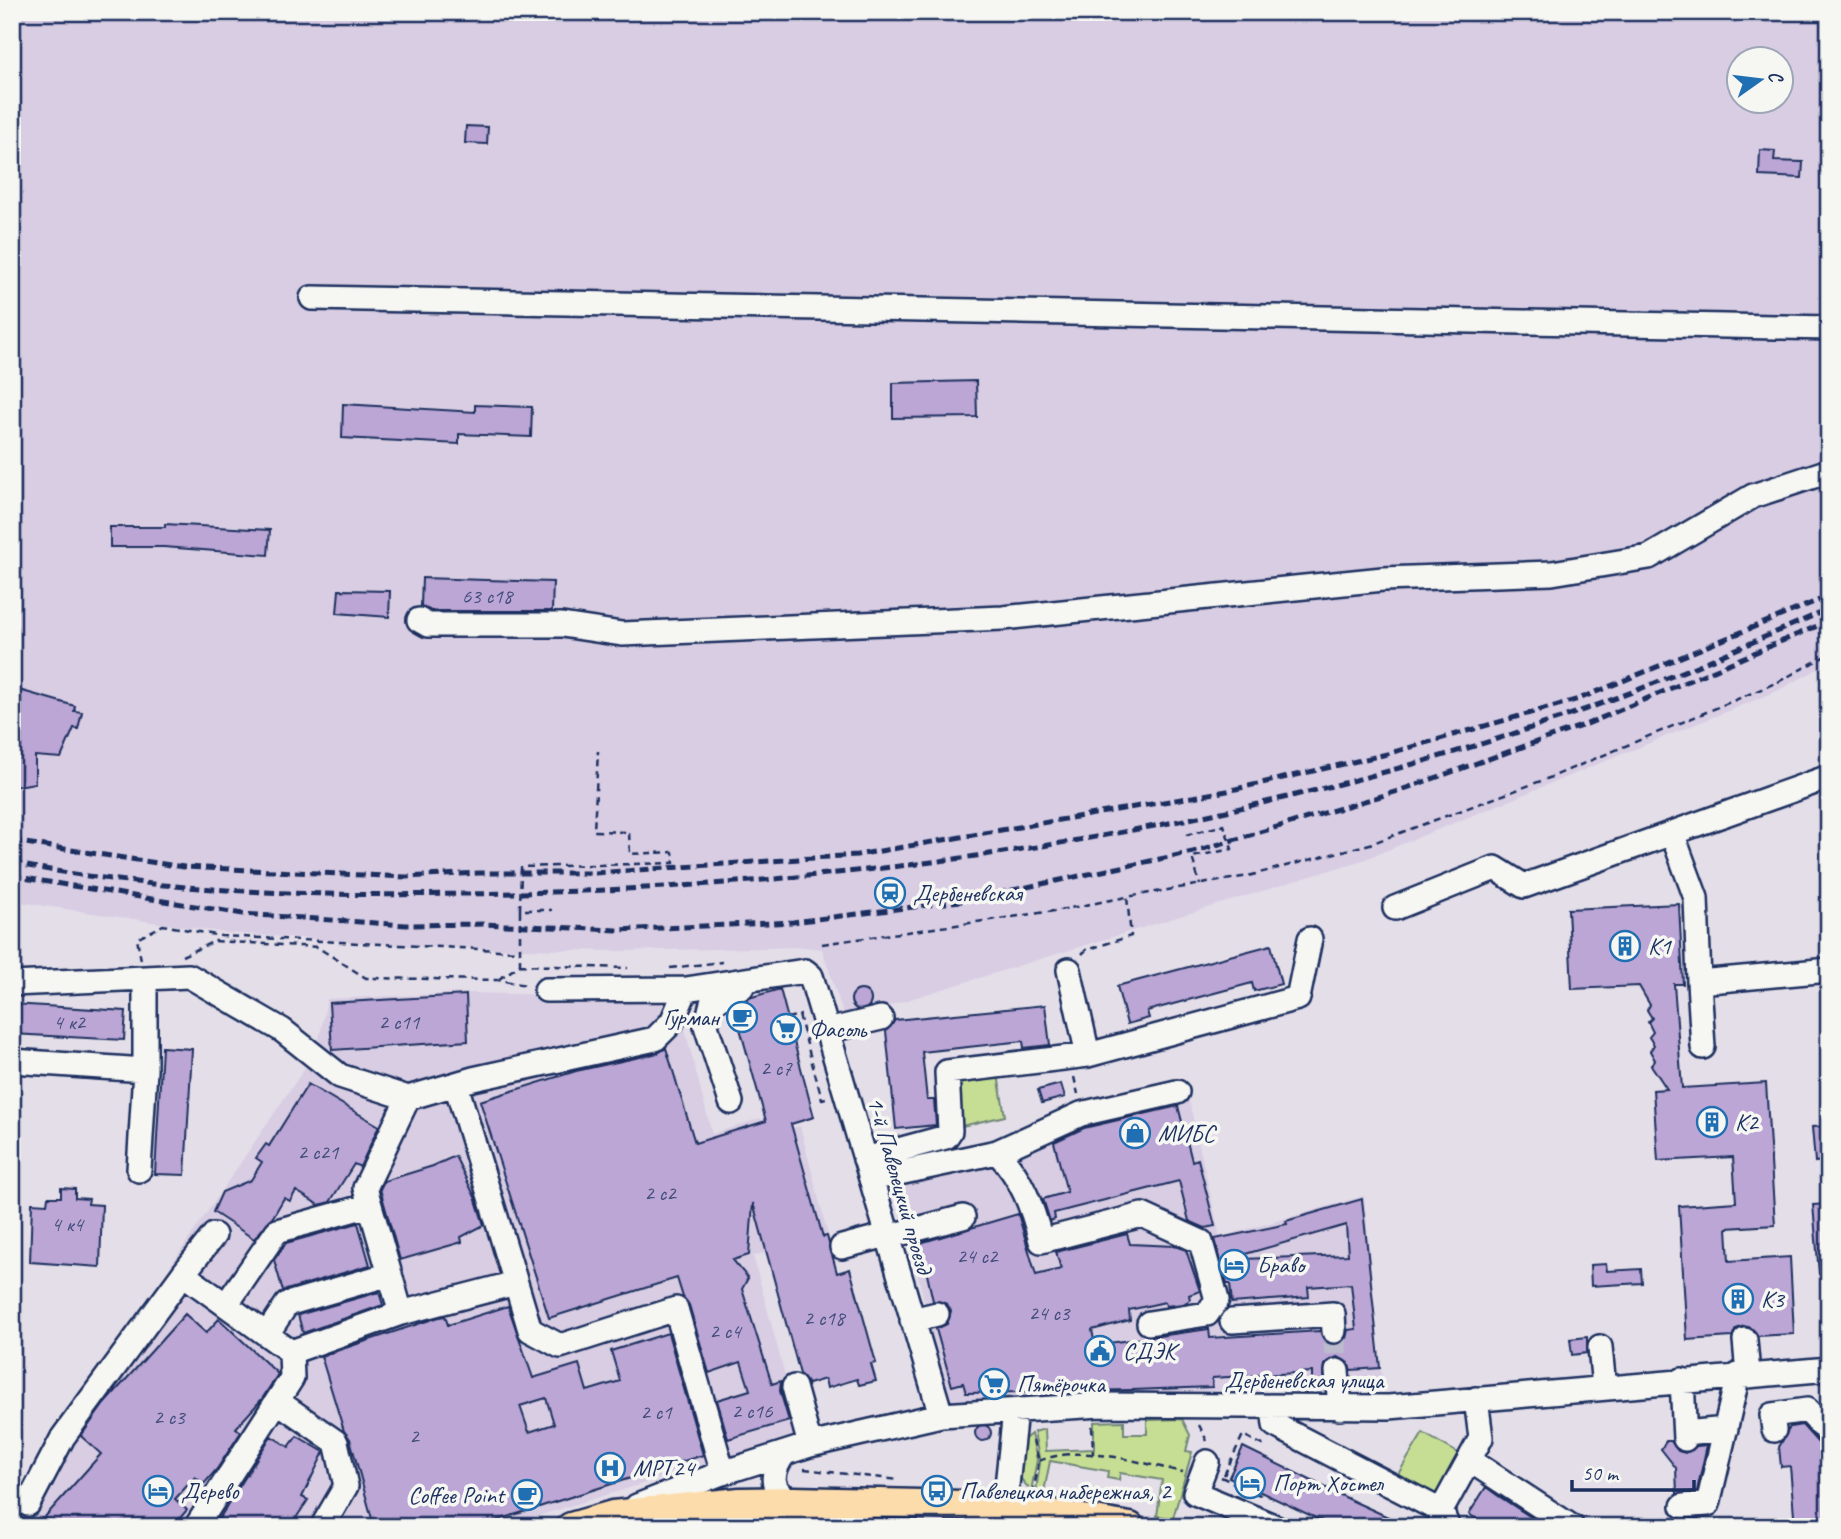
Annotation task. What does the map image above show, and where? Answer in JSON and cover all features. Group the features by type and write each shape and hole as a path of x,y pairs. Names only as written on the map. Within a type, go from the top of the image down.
{"main road":[{"path":"571,1527 613,1515 779,1494 1130,1527"},
{"path":"733,1526 1004,1514 1031,1527"}],"street":[{"path":"312,298 1829,328"},
{"path":"419,620 428,625 562,625 622,634 1003,618 1383,579 1552,573 1649,557 1753,496 1829,471"},
{"path":"1395,908 1495,868 1524,886 1829,777"},
{"path":"1672,833 1696,898 1703,1047"},
{"path":"868,1169 946,1137 950,1132 947,1072 1079,1057 1298,998 1310,939"},
{"path":"1069,970 1079,1057"},
{"path":"1699,982 1829,970"},
{"name":"1-й Павелецкий проезд","path":"756,979 806,971 811,976 941,1415"},
{"path":"12,984 189,976 282,1030 340,1076 408,1098 655,1039 672,1022 686,989"},
{"path":"547,989 686,989 756,979"},
{"path":"731,1102 706,1026 712,1003 756,979"},
{"path":"139,1170 145,1070 145,980"},
{"path":"827,1031 881,1018"},
{"path":"12,1061 145,1070"},
{"path":"456,1085 530,1330 560,1346 676,1309 723,1473"},
{"path":"868,1169 997,1152 1081,1114 1177,1092"},
{"path":"401,1313 365,1188 408,1098"},
{"path":"997,1152 1012,1167 1030,1200 1041,1241 1142,1215 1201,1242 1217,1300 1208,1314 1149,1323"},
{"path":"226,1305 277,1231 370,1205"},
{"path":"842,1247 963,1217"},
{"path":"28,1504 63,1437 214,1235"},
{"path":"183,1274 291,1352"},
{"path":"267,1334 287,1304 390,1274"},
{"path":"291,1352 401,1313 516,1283"},
{"path":"912,1320 937,1314"},
{"path":"1232,1321 1333,1314 1334,1331"},
{"path":"1683,1506 1708,1504 1726,1429 1743,1375 1745,1340"},
{"path":"1600,1347 1604,1387"},
{"path":"196,1527 292,1378 291,1352"},
{"name":"Дербеневская улица","path":"613,1515 748,1465 792,1461 810,1445 941,1415 1101,1405 1389,1407 1829,1369"},
{"path":"1337,1371 1340,1408"},
{"path":"1682,1380 1685,1436 1726,1429"},
{"path":"794,1387 810,1445"},
{"path":"1273,1407 1275,1425 1444,1519 1481,1438 1476,1399"},
{"path":"277,1401 336,1442 346,1486 322,1527"},
{"path":"1774,1430 1772,1415 1807,1410 1829,1433"},
{"path":"1004,1514 1015,1411"},
{"path":"779,1494 774,1470 792,1461"},
{"path":"1471,1461 1572,1527"},
{"path":"748,1465 779,1494"},
{"path":"1204,1469 1195,1493 1276,1527"},
{"path":"733,1526 755,1518 779,1494"}],"path":[{"path":"822,944 1054,911 1200,885 1248,876 1383,839 1562,773 1778,682 1829,654"},
{"path":"498,980 520,965 521,867 674,863 673,852 630,854 629,832 594,831 598,751"},
{"path":"1186,835 1224,825 1232,849 1192,857 1200,885"},
{"path":"1069,970 1086,950 1131,936 1127,897"},
{"path":"520,910 552,910"},
{"path":"145,980 137,939 163,925 221,936 519,951"},
{"path":"180,957 215,941 317,947 366,978 498,980 547,989"},
{"path":"1079,1057 1081,1114"},
{"path":"1092,1418 1093,1454"},
{"path":"1031,1431 1039,1461 1033,1495"},
{"path":"1039,1461 1051,1456 1093,1454 1204,1469 1260,1495 1249,1517"},
{"path":"792,1461 908,1481"}],"shaded area":[{"path":"12,12 1829,12 1829,663 1777,691 1363,860 845,1019 822,949 804,947 618,951 426,947 227,933 12,901"},
{"path":"465,993 655,997 684,1026 712,1134 761,1118 767,1134 800,1126 828,1235 753,1256 801,1435 502,1527 12,1527 12,1500 317,1050 327,999"},
{"path":"1184,1079 1220,1237 1364,1196 1382,1380 949,1408 896,1181 1015,1153 1004,1136 1080,1105"}],"green space":[{"path":"998,1075 1005,1116 962,1126 957,1080"},
{"path":"1182,1419 1190,1435 1186,1451 1192,1452 1173,1518 1157,1516 1162,1480 1120,1473 1119,1480 1107,1478 1108,1471 1050,1461 1044,1492 1036,1491 1040,1463 1034,1432 1045,1429 1046,1451 1094,1449 1094,1422 1124,1421 1124,1434 1147,1434 1147,1420"},
{"path":"1423,1433 1465,1457 1439,1503 1395,1479"},
{"path":"1031,1434 1037,1460 1031,1491 1021,1479 1022,1441"}],"building":[{"path":"466,126 488,127 487,144 465,143"},
{"path":"1760,150 1775,151 1774,161 1803,162 1802,178 1759,176"},
{"path":"976,381 977,417 893,418 893,383"},
{"path":"343,404 475,412 475,405 532,407 531,437 459,434 459,444 342,438"},
{"path":"165,524 270,530 268,555 164,547 110,547 110,527 165,527"},
{"path":"422,578 553,582 552,611 431,611 421,606"},
{"path":"339,590 390,591 389,617 337,613"},
{"path":"12,688 75,706 74,711 82,712 78,729 74,728 61,758 35,756 35,783 12,787"},
{"path":"1679,904 1683,984 1674,984 1682,1088 1766,1083 1775,1225 1727,1228 1729,1261 1790,1257 1794,1334 1758,1336 1751,1328 1744,1326 1736,1329 1732,1337 1687,1340 1679,1206 1736,1202 1733,1157 1658,1161 1653,1090 1667,1089 1651,1065 1655,1060 1650,1051 1654,1045 1649,1037 1653,1032 1648,1022 1652,1018 1647,1010 1650,1005 1639,986 1572,989 1568,909"},
{"path":"1271,945 1281,984 1254,991 1252,983 1147,1011 1149,1018 1127,1024 1117,986"},
{"path":"780,989 814,1117 791,1124 823,1237 827,1236 837,1273 850,1269 876,1363 871,1364 876,1381 859,1385 857,1379 827,1388 825,1379 808,1384 800,1374 753,1203 749,1255 733,1260 748,1278 742,1289 772,1384 781,1381 780,1391 789,1421 728,1439 717,1400 750,1390 741,1362 709,1373 689,1305 683,1297 677,1278 549,1318 480,1101 576,1071 658,1053 666,1048 695,1143 766,1121 734,1007 752,997"},
{"path":"861,990 868,993 871,1000 868,1007 861,1010 854,1007 851,1000 854,993"},
{"path":"466,995 468,1041 332,1050 329,1003"},
{"path":"12,1004 126,1011 124,1040 12,1034"},
{"path":"1045,1005 1050,1045 1024,1048 1023,1041 922,1052 927,1100 934,1100 936,1125 896,1129 886,1031 895,1020"},
{"path":"162,1047 192,1049 185,1175 155,1174"},
{"path":"308,1084 379,1126 360,1167 354,1164 330,1202 319,1205 296,1191 290,1201 284,1198 273,1217 254,1239 213,1212 222,1192 251,1180 262,1162 256,1158 266,1144 269,1146"},
{"path":"1061,1084 1065,1097 1042,1103 1038,1090"},
{"path":"1178,1106 1192,1161 1198,1159 1215,1226 1205,1228 1189,1221 1179,1181 1054,1213 1055,1219 1050,1221 1043,1199 1067,1192 1054,1142 1084,1128"},
{"path":"1829,1126 1829,1160 1815,1162 1812,1127"},
{"path":"455,1156 475,1197 484,1225 461,1237 462,1242 400,1260 380,1189 384,1181 433,1166"},
{"path":"61,1188 75,1189 75,1198 89,1199 88,1204 102,1205 100,1267 30,1262 32,1203 47,1204 48,1197 61,1197"},
{"path":"1362,1199 1380,1368 1351,1370 1348,1363 1337,1357 1325,1364 1324,1382 1312,1383 1312,1372 1212,1378 1212,1387 966,1393 963,1383 952,1386 936,1329 947,1324 951,1311 947,1304 933,1301 920,1243 1018,1214 1036,1275 1061,1269 1056,1252 1127,1234 1130,1244 1175,1246 1186,1250 1200,1291 1189,1295 1190,1300 1183,1304 1166,1306 1165,1302 1129,1310 1130,1320 1092,1330 1095,1345 1209,1329 1210,1338 1320,1331 1327,1343 1335,1345 1346,1338 1348,1330 1356,1329 1351,1284 1308,1287 1309,1297 1232,1303 1230,1284 1227,1284 1215,1239 1287,1224 1286,1221","holes":["1346,1225 1348,1255 1243,1259 1242,1255"]},
{"path":"1829,1204 1829,1274 1819,1274 1813,1205"},
{"path":"358,1223 370,1265 283,1291 274,1260 286,1243"},
{"path":"1606,1264 1607,1271 1641,1269 1642,1283 1591,1286 1590,1265"},
{"path":"379,1292 383,1305 303,1333 298,1315"},
{"path":"508,1306 533,1378 579,1364 587,1391 620,1381 611,1351 668,1333 703,1455 476,1527 388,1527 387,1522 374,1526 350,1439 344,1431 321,1356 439,1317 445,1316 448,1325","holes":["546,1398 554,1424 529,1432 520,1406"]},
{"path":"185,1314 206,1333 219,1319 278,1374 262,1399 236,1428 241,1432 217,1469 204,1484 195,1477 175,1499 187,1510 172,1527 160,1527 155,1522 150,1527 52,1527 43,1519 101,1454 81,1436 104,1404"},
{"path":"1587,1337 1587,1353 1572,1355 1570,1339"},
{"path":"983,1425 989,1427 989,1439 983,1441 977,1439 975,1433 977,1427"},
{"path":"1802,1425 1829,1455 1829,1527 1795,1527 1790,1466 1781,1467 1779,1447 1790,1427"},
{"path":"271,1436 289,1447 297,1436 324,1452 302,1497 308,1500 290,1527 280,1527 271,1521 268,1527 214,1527"},
{"path":"1666,1441 1671,1441 1678,1451 1685,1453 1697,1446 1707,1445 1697,1491 1677,1494 1676,1468 1661,1449"},
{"path":"1243,1447 1410,1527 1335,1527 1229,1477"},
{"path":"1486,1487 1546,1527 1488,1527 1469,1514"}],"tunnel":[{"path":"1334,1331 1337,1371"}],"railway":[{"path":"12,841 184,867 407,877 479,873 594,873 857,855 1227,791 1387,754 1579,699 1829,596"},
{"path":"12,863 74,874 200,888 388,895 650,888 920,864 1054,844 1187,819 1319,789 1449,754 1610,700 1829,609"},
{"path":"12,876 243,914 406,925 484,924 617,930 793,922 961,901 1193,852 1398,791 1587,724 1829,621"}],"place":[{"name":"Дербеневская","path":"890,893"},
{"name":"К1","path":"1625,946"},
{"name":"Гурман","path":"742,1017"},
{"name":"Фасоль","path":"786,1029"},
{"name":"К2","path":"1712,1122"},
{"name":"МИБС","path":"1135,1133"},
{"name":"Браво","path":"1234,1265"},
{"name":"К3","path":"1738,1299"},
{"name":"СДЭК","path":"1100,1351"},
{"name":"Пятёрочка","path":"994,1384"},
{"name":"МРТ24","path":"610,1468"},
{"name":"Порт Хостел","path":"1250,1483"},
{"name":"Дерево","path":"158,1491"},
{"name":"Павелецкая набережная, 2","path":"937,1491"},
{"name":"Coffee Point","path":"527,1495"}]}
